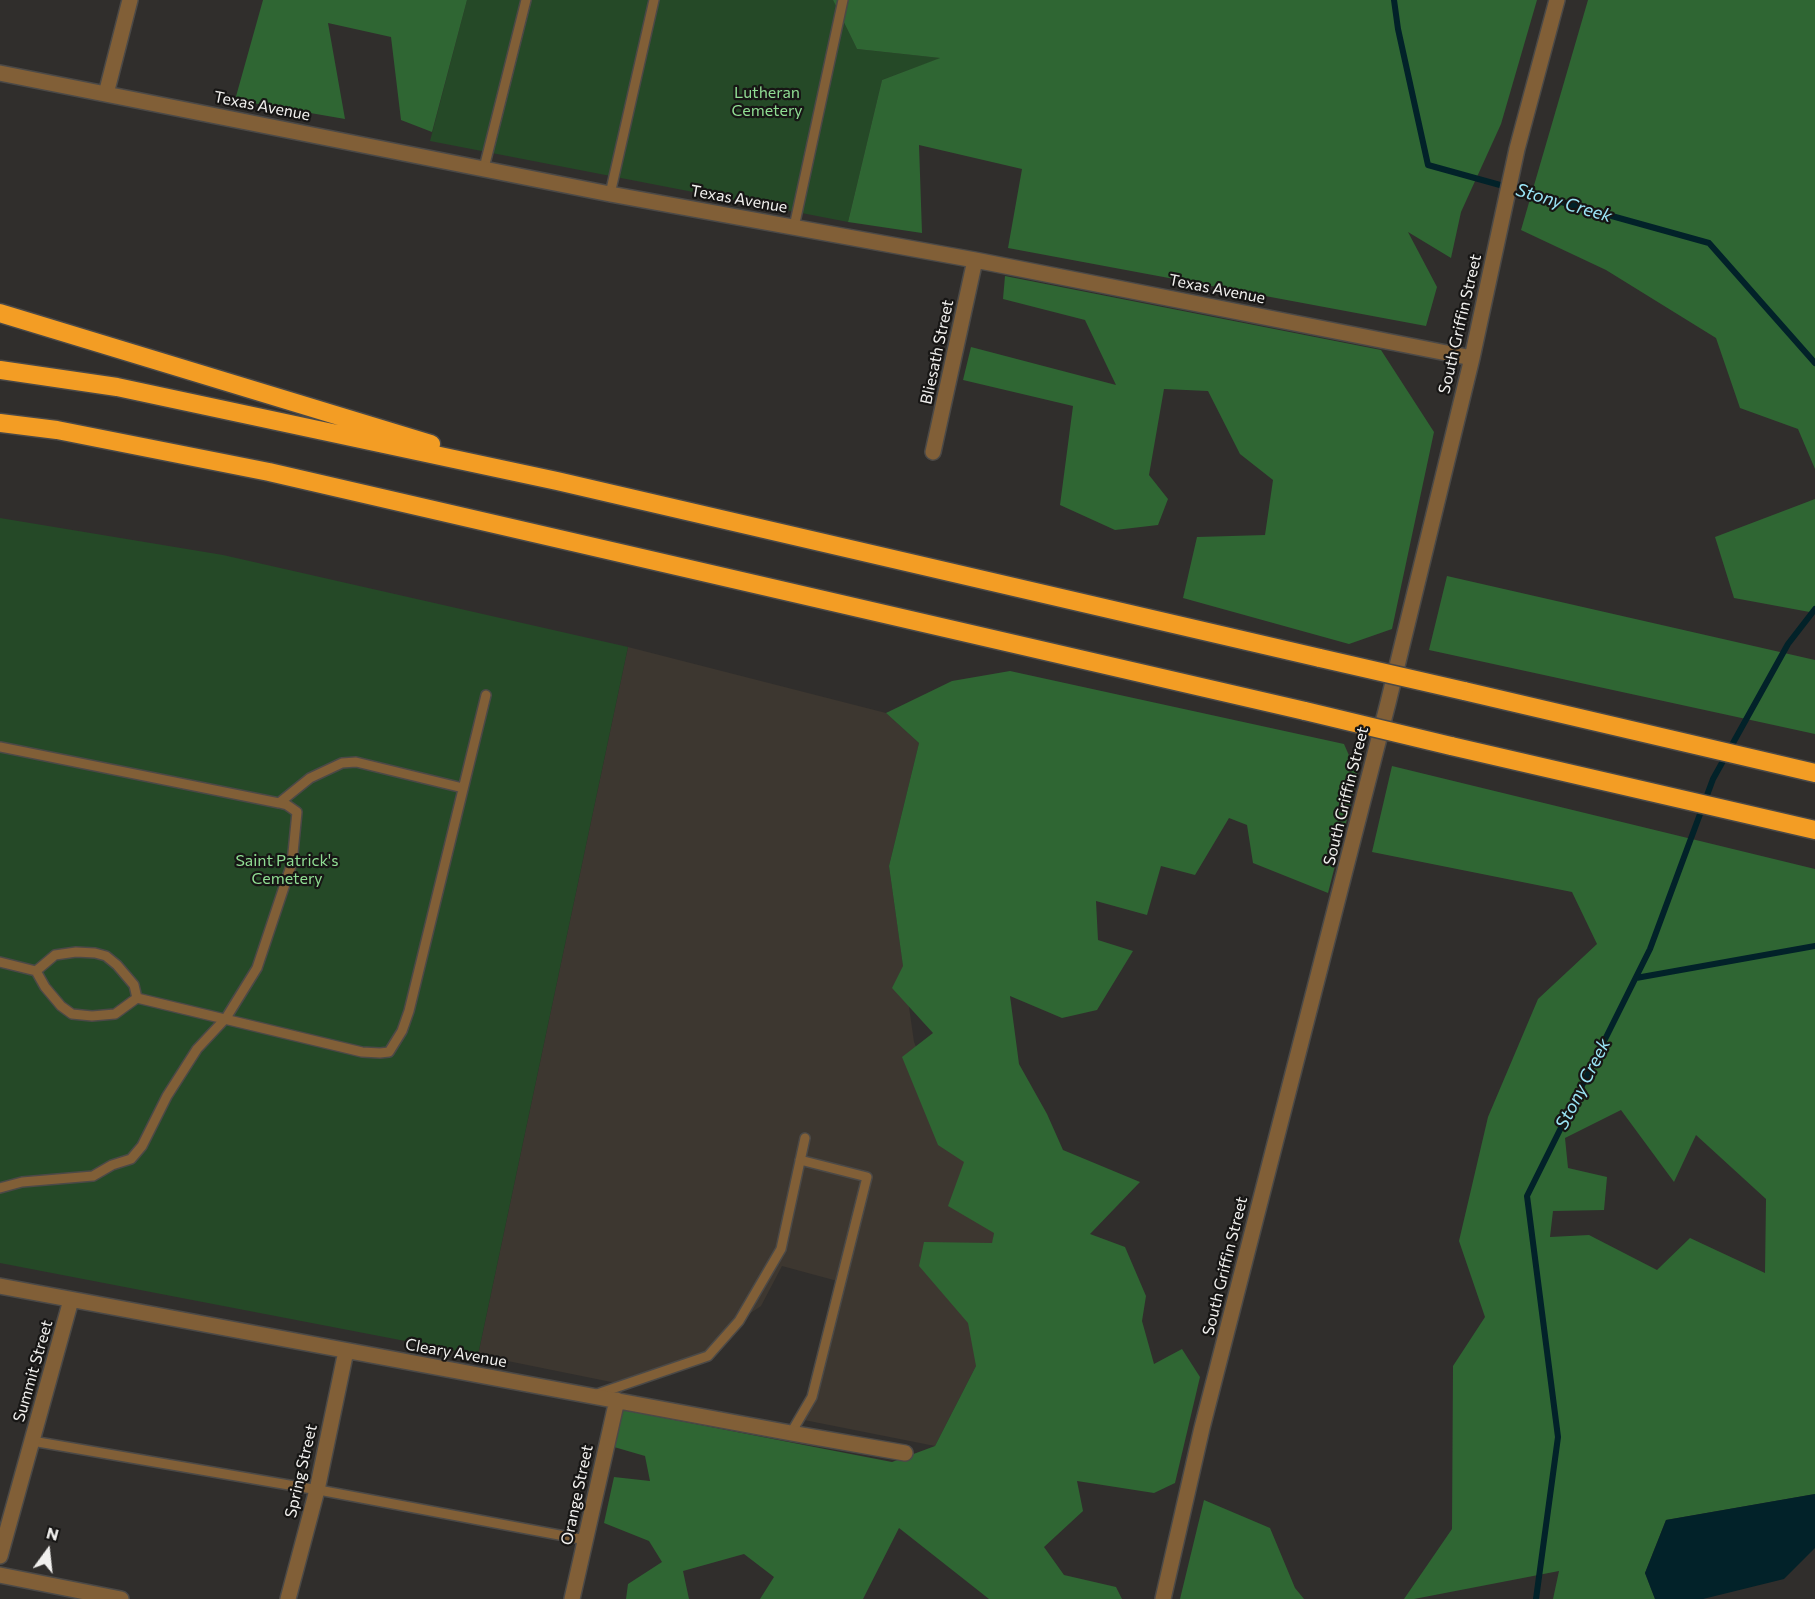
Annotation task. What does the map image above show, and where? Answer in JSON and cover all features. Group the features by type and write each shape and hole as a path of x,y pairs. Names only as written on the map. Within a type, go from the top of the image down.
{"highway":[{"path":"0,313 557,481"},
{"path":"0,370 117,387 557,481 1815,773"},
{"path":"0,423 57,430 268,472 1815,830"}],"street":[{"path":"106,94 130,0"},
{"name":"South Griffin Street","path":"1163,1599 1202,1428 1388,703 1472,358 1511,175 1557,0"},
{"name":"Texas Avenue","path":"0,73 610,194 975,260 1472,358"},
{"name":"Bliesath Street","path":"933,452 975,260"},
{"name":"Cleary Avenue","path":"0,1286 905,1453"},
{"name":"Summit Street","path":"0,1557 71,1300"},
{"name":"Spring Street","path":"288,1599 317,1490 346,1351"},
{"name":"Orange Street","path":"572,1599 617,1400"},
{"path":"0,1575 121,1599"}],"lane":[{"path":"484,168 526,0"},
{"path":"610,194 654,0"},
{"path":"794,227 843,0"},
{"path":"0,962 36,971 45,987 61,1006 72,1014 92,1016 115,1014 137,998 362,1052 389,1052 402,1031 409,1011 486,695"},
{"path":"0,747 279,803 297,812 292,863 257,968 226,1018 197,1048 166,1096 142,1146 131,1159 112,1165 93,1176 22,1182 0,1188"},
{"path":"279,803 310,778 342,762 356,762 464,789"},
{"path":"36,971 55,955 76,952 95,953 106,956 117,965 134,985 137,998"},
{"path":"593,1396 708,1356 739,1321 781,1249 805,1138"},
{"path":"791,1433 812,1397 867,1177 800,1160"},
{"path":"32,1441 317,1490 586,1540"}],"shaded area":[{"path":"628,647 886,713 919,743 889,866 914,1042 994,1233 976,1366 935,1446 799,1419 812,1397 841,1282 782,1266 761,1306 739,1321 708,1356 626,1385 478,1355"}],"green space":[{"path":"263,0 467,0 432,132 401,120 391,37 328,23 345,119 235,100"},
{"name":"Lutheran Cemetery","path":"467,0 833,0 857,49 941,58 882,80 848,222 430,141"},
{"path":"833,0 1537,0 1501,124 1461,212 1451,258 1408,232 1437,287 1426,326 1008,248 1022,169 919,145 922,233 848,222 882,80 940,58 857,49"},
{"path":"1588,0 1815,0 1815,469 1798,429 1740,408 1716,338 1606,270 1521,230"},
{"path":"1005,276 1381,350 1434,432 1392,629 1349,644 1183,598 1197,537 1265,535 1273,480 1240,454 1208,391 1164,389 1149,475 1168,499 1158,525 1115,530 1060,505 1073,406 963,380 971,347 1116,385 1085,320 1003,299"},
{"path":"1815,499 1815,613 1734,598 1715,537"},
{"name":"Saint Patrick's Cemetery","path":"0,518 223,555 628,647 478,1355 0,1263"},
{"path":"1447,576 1815,660 1815,734 1429,650"},
{"path":"1010,671 1344,744 1358,776 1328,893 1253,863 1247,825 1229,818 1195,875 1161,866 1147,915 1096,901 1098,940 1133,951 1097,1010 1062,1018 1010,996 1019,1064 1047,1114 1063,1150 1140,1182 1090,1234 1125,1247 1146,1296 1142,1321 1154,1364 1182,1349 1200,1377 1175,1483 1154,1493 1077,1481 1083,1511 1044,1547 1064,1575 1116,1587 1122,1599 989,1599 899,1528 863,1599 760,1599 774,1577 744,1554 683,1571 689,1599 626,1599 628,1584 662,1562 649,1541 604,1523 614,1477 650,1481 645,1456 614,1447 623,1410 892,1462 935,1446 976,1366 968,1323 919,1266 924,1242 992,1243 994,1233 948,1206 964,1162 938,1145 902,1057 933,1033 892,988 903,966 889,866 919,743 886,713 952,681"},
{"path":"1392,766 1815,869 1815,1494 1666,1520 1645,1573 1655,1599 1553,1599 1559,1571 1404,1599 1452,1529 1453,1366 1485,1317 1459,1241 1488,1117 1538,999 1597,944 1572,892 1372,852","holes":["1621,1110 1674,1182 1696,1135 1766,1199 1765,1273 1690,1238 1657,1270 1589,1235 1550,1237 1553,1211 1604,1210 1607,1177 1568,1168 1565,1138"]},
{"path":"1204,1500 1270,1528 1295,1588 1304,1599 1180,1599"}],"water":[{"path":"1815,1494 1815,1548 1784,1579 1703,1599 1655,1599 1645,1573 1666,1520"}],"waterway":[{"name":"Stony Creek","path":"1394,0 1398,29 1428,165 1709,243 1815,363"},
{"name":"Stony Creek","path":"1536,1599 1558,1437 1527,1196 1650,949 1713,779 1788,644 1815,609"},
{"path":"1636,978 1815,946"}]}
